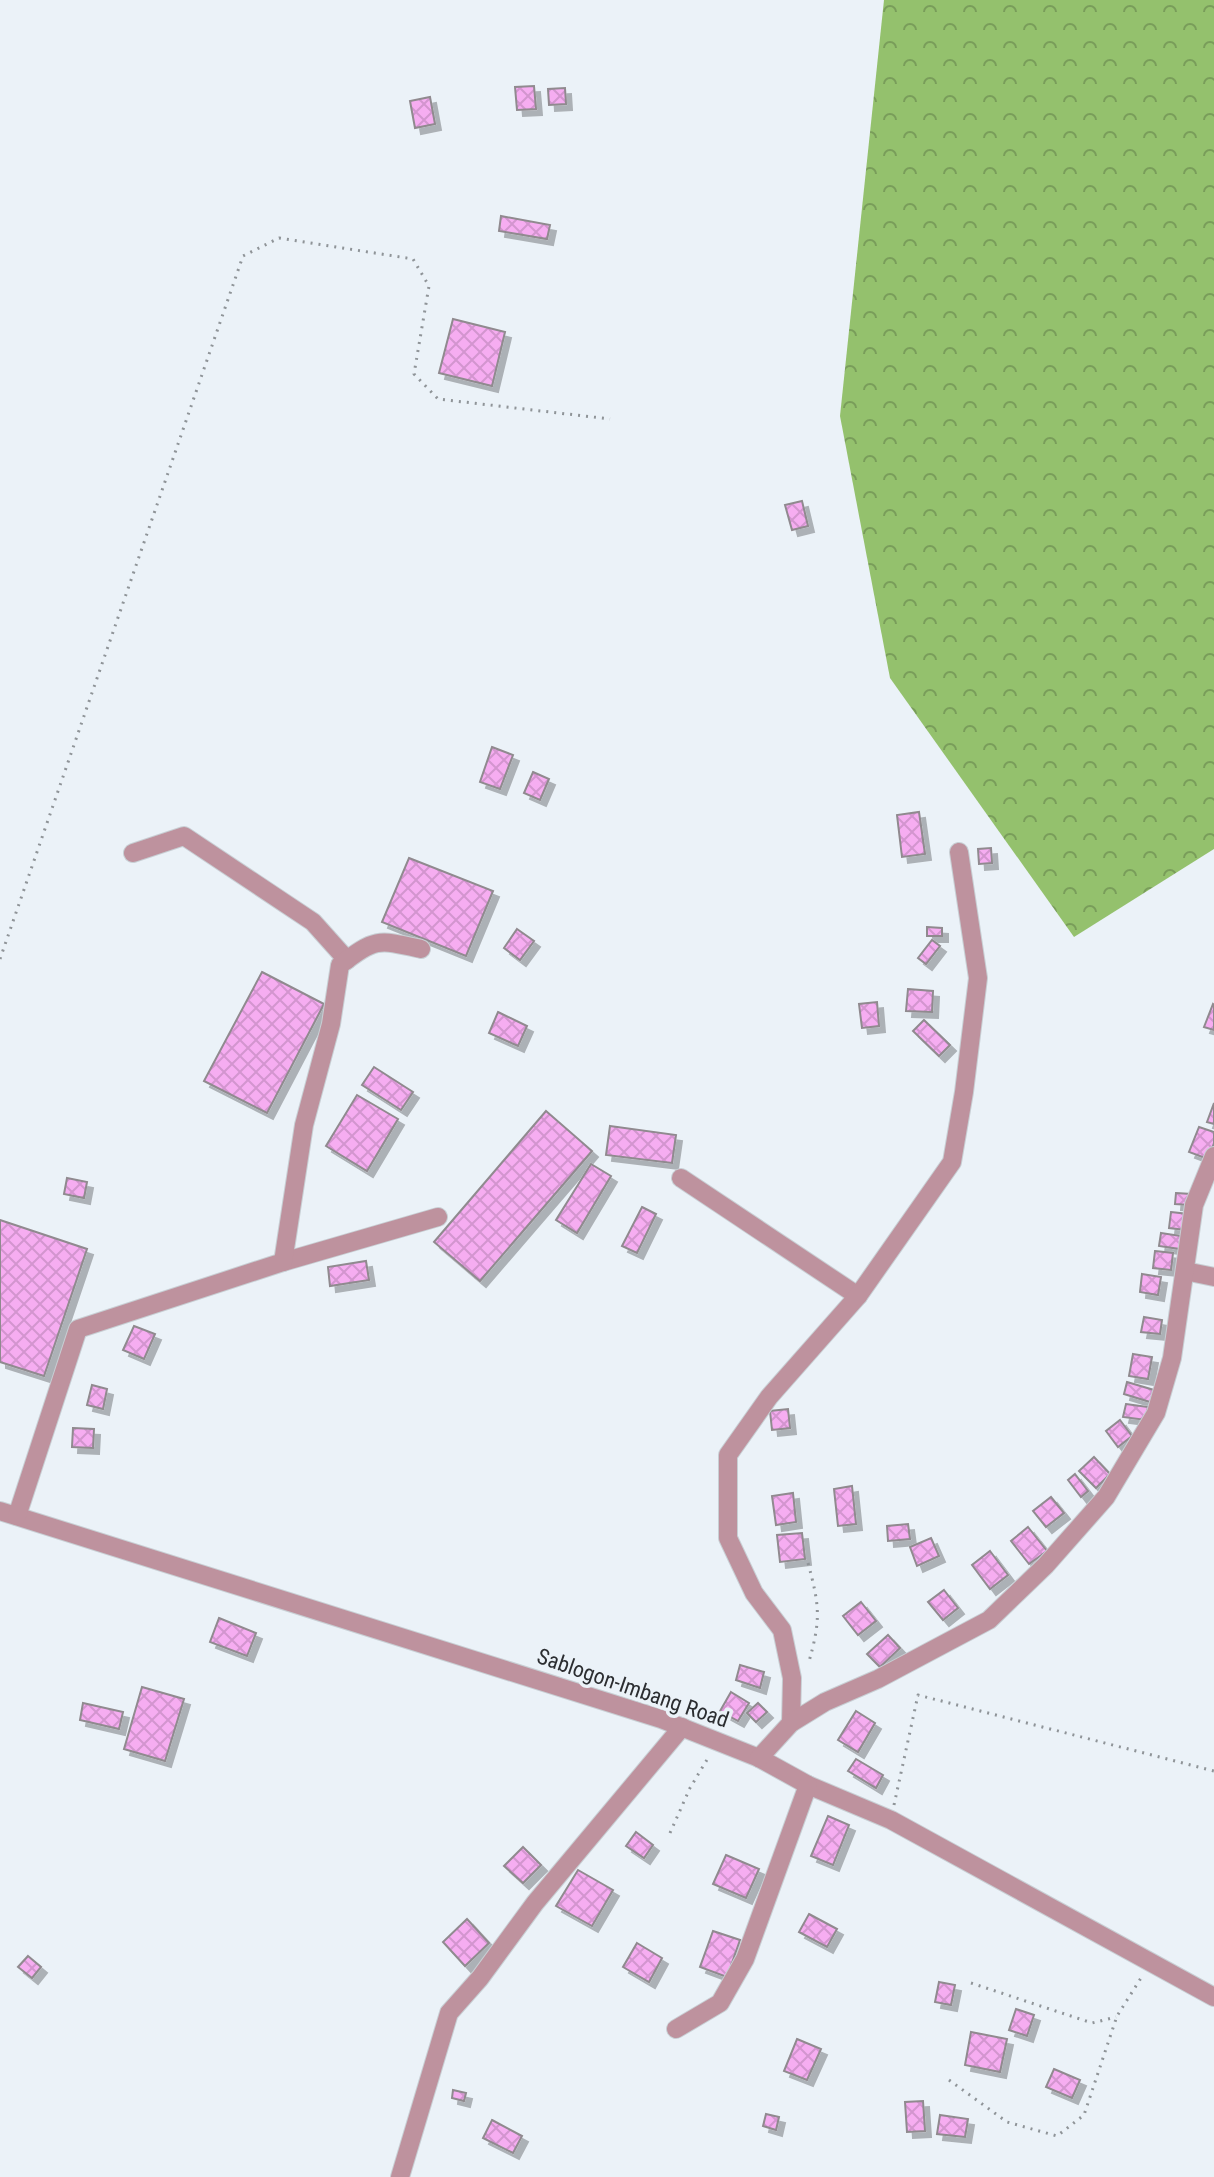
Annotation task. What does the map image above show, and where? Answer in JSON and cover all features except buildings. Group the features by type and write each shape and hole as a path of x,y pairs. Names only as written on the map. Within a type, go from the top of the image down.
{"street":[{"path":"133,853 184,836 313,922 347,960"},
{"path":"791,1723 792,1678 782,1630 754,1593 728,1538 728,1455 769,1397 858,1296 952,1162 978,978 959,852"},
{"path":"283,1262 304,1125 331,1024 340,965 365,946 382,940 421,949"},
{"path":"759,1758 791,1723 825,1702 890,1673 989,1620 1046,1565 1106,1497 1156,1413 1172,1358 1194,1205 1214,1156"},
{"path":"681,1178 858,1296"},
{"path":"9,1514 78,1329 283,1262 438,1217"},
{"path":"1185,1271 1214,1277"},
{"name":"Sablogon-Imbang Road","path":"9,1514 682,1727 717,1741 759,1758 808,1785 891,1820 1214,1997"},
{"path":"400,2177 449,2013 480,1978 535,1903 682,1727"},
{"path":"676,2029 720,2003 745,1959 808,1785"}],"path":[{"path":"0,959 243,256 279,238 413,259 429,286 414,374 438,399 610,419"},
{"path":"806,1671 816,1640 819,1604 808,1563"},
{"path":"891,1820 918,1695 1214,1771"},
{"path":"670,1833 690,1788 717,1741"},
{"path":"949,2080 1007,2122 1057,2136 1084,2115 1117,2016 1151,1962"},
{"path":"971,1983 1092,2023 1117,2016"}],"green space":[{"path":"884,0 1214,0 1214,849 1074,937 890,678 840,416"}]}
